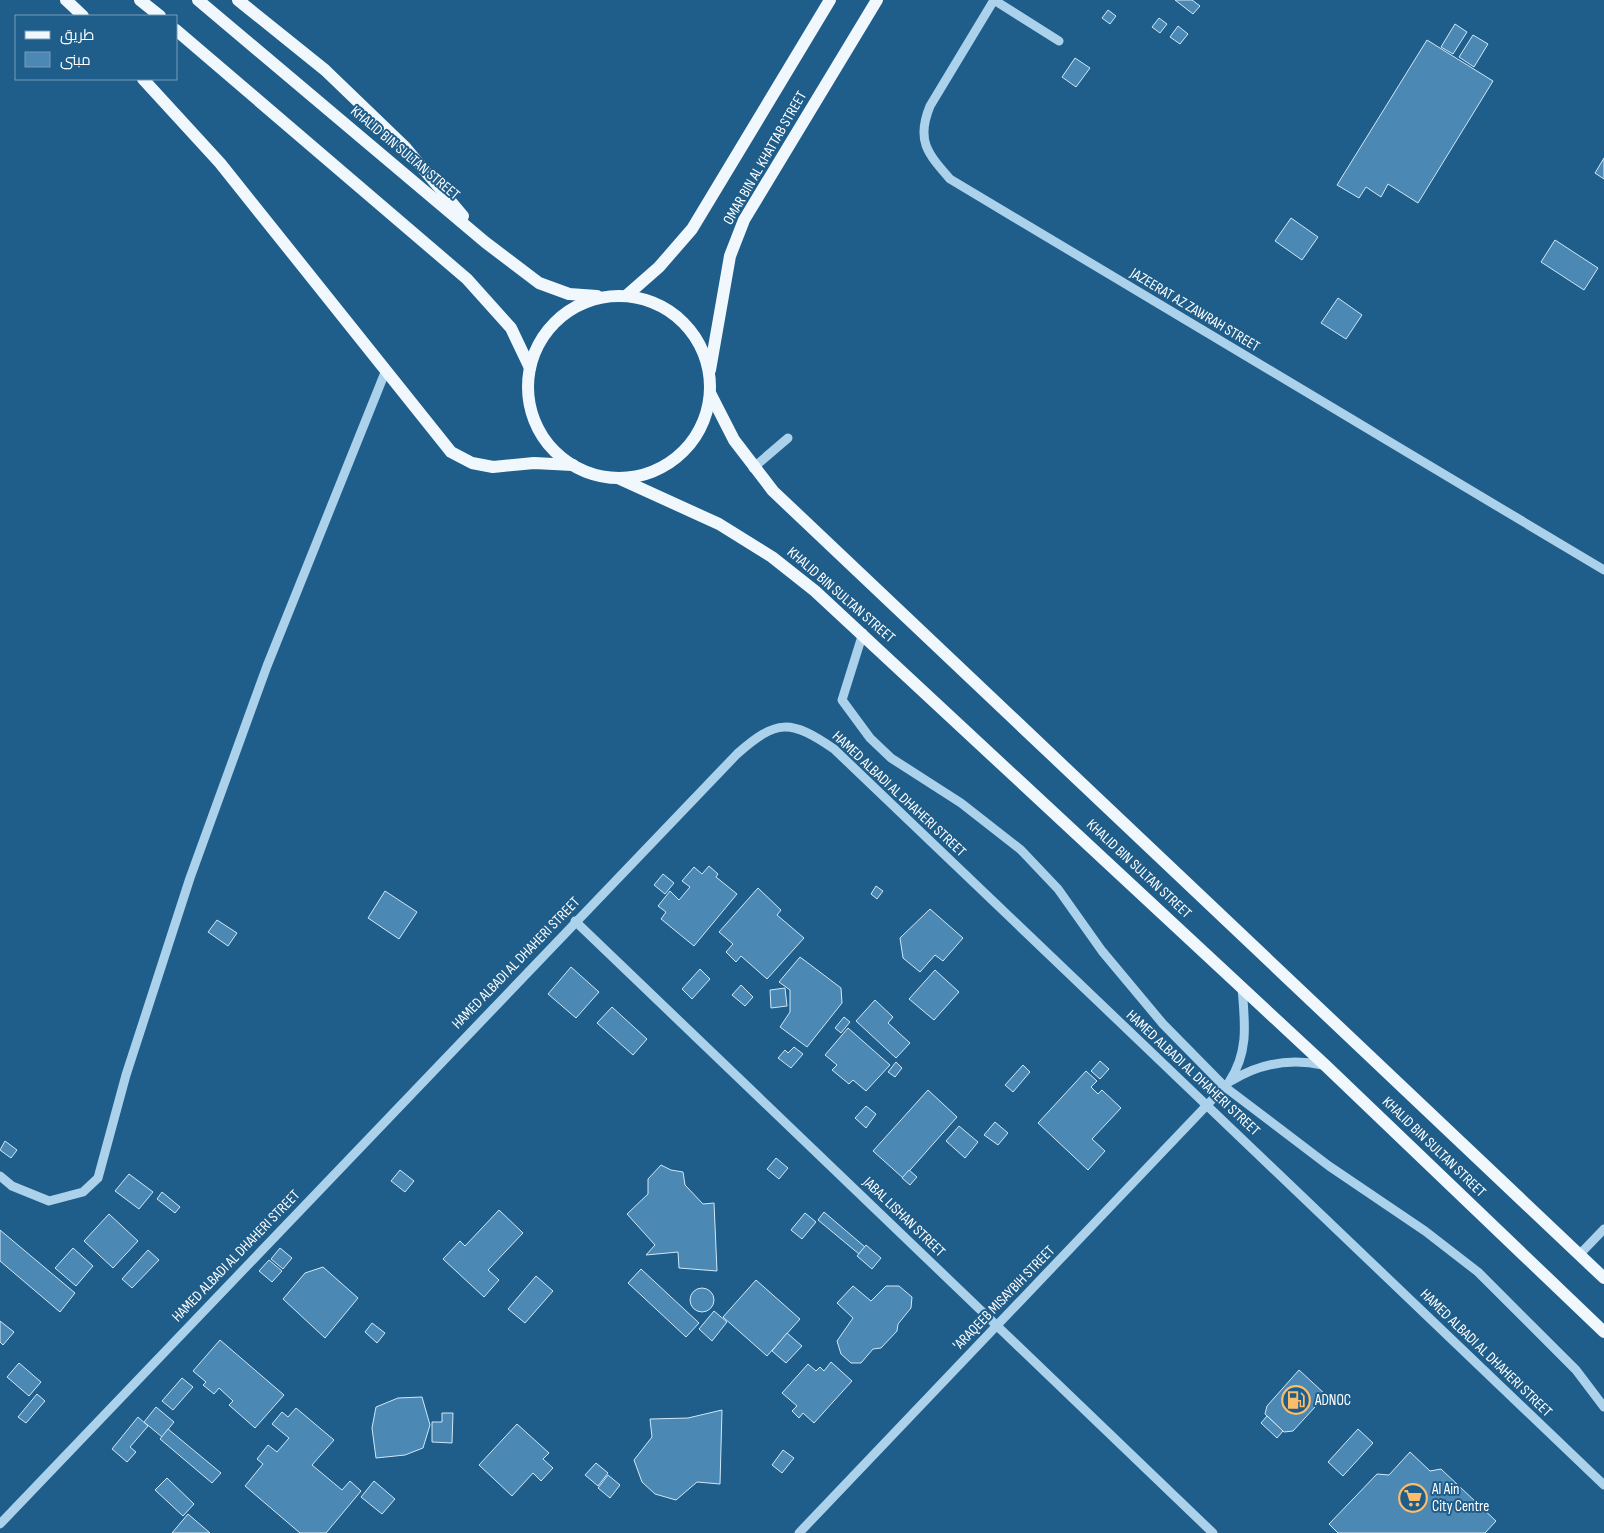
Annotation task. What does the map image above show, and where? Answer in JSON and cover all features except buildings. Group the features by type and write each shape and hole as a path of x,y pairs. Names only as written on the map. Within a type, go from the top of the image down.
{"main road":[{"path":"66,0 82,15"},
{"path":"140,0 159,15"},
{"name":"KHALID BIN SULTAN STREET","path":"198,0 485,242 539,283 569,294 607,296"},
{"path":"238,0 325,70 405,147 485,242"},
{"name":"OMAR BIN AL KHATTAB STREET","path":"626,296 660,267 692,229 830,0"},
{"name":"OMAR BIN AL KHATTAB STREET","path":"709,375 730,256 744,220 877,0"},
{"path":"178,32 467,278 511,328 530,368"},
{"path":"144,80 220,164 451,452 472,463 493,467 534,463 573,465"},
{"path":"607,296 626,296 650,301 678,318 690,330 703,351 709,375 710,393 704,420 690,444 677,457 670,463 645,474 618,478 594,475 573,465 555,451 541,433 532,412 528,390 530,368 537,346 560,318 586,302 607,296"},
{"name":"KHALID BIN SULTAN STREET","path":"710,393 734,440 753,468 773,491 1604,1278"},
{"name":"KHALID BIN SULTAN STREET","path":"618,478 718,524 772,557 815,591 1324,1065 1604,1332"}],"street":[{"path":"994,0 1059,41"},
{"name":"JAZEERAT AZ ZAWRAH STREET","path":"994,0 930,106 924,122 923,140 932,159 950,179 1604,570"},
{"path":"0,1176 12,1186 49,1201 83,1192 98,1178 126,1075 190,878 267,666 386,370"},
{"path":"753,468 788,438"},
{"path":"862,633 842,700 870,738 891,758 961,803 1021,850 1058,889 1102,951 1163,1024 1227,1085 1329,1166 1425,1231 1478,1272 1576,1370 1604,1407"},
{"name":"HAMED ALBADI AL DHAHERI STREET","path":"0,1524 736,754 755,738 773,728 791,727 810,732 834,749 1604,1485"},
{"name":"JABAL LISHAN STREET","path":"575,921 1213,1533"},
{"name":"'ARAQEEB MISAYBIH STREET","path":"799,1533 1227,1085 1236,1071 1245,1044 1242,988"},
{"name":"'ARAQEEB MISAYBIH STREET","path":"1227,1085 1254,1069 1282,1062 1310,1062 1324,1065"},
{"path":"1579,1255 1604,1229"}],"place":[{"name":"ADNOC","path":"1296,1400"},
{"name":"Al Ain City Centre","path":"1413,1498"}]}
